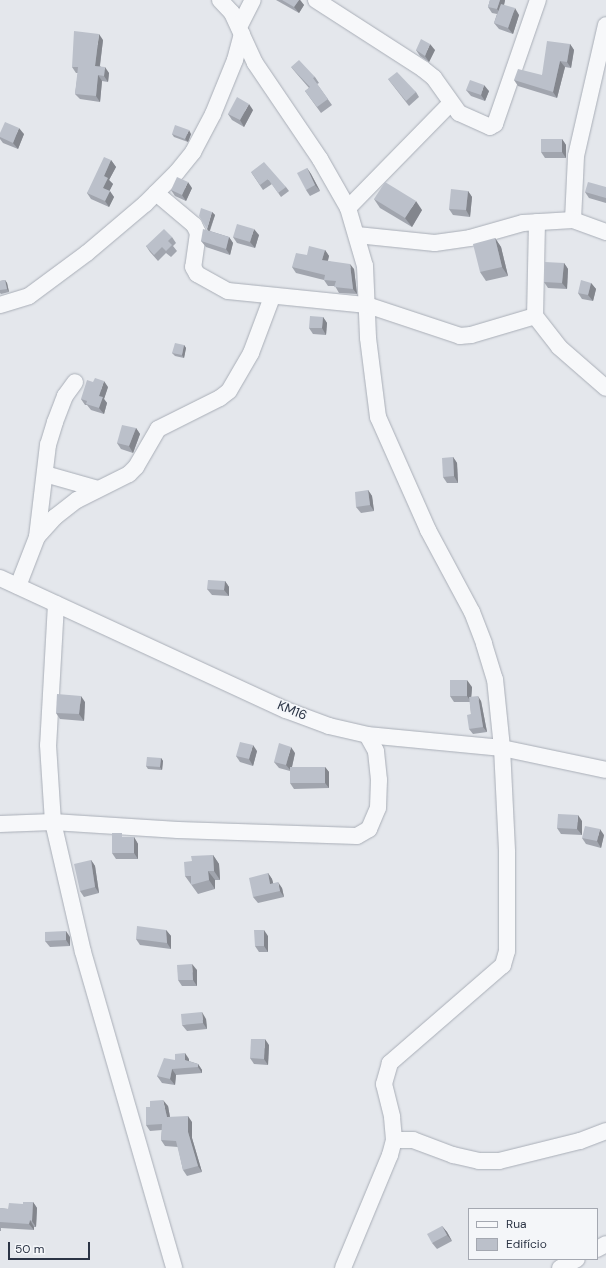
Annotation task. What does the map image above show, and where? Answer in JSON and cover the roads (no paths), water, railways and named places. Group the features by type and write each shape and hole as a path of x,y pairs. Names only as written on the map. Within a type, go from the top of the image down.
{"street":[{"path":"220,0 232,13 255,63 320,159 348,208 365,266 368,338 378,417 428,530 472,612 484,644 494,679 502,748 507,852 507,950 503,965 390,1063 384,1084 392,1117 394,1140 390,1155 343,1268"},
{"path":"0,305 20,300 35,292 104,240 156,193 193,152 213,114 235,60 241,30 253,0"},
{"path":"316,0 423,69 434,78 459,113 490,127 495,124 538,0"},
{"path":"573,220 576,156 606,25"},
{"path":"235,60 255,63"},
{"path":"348,208 451,103"},
{"path":"156,193 194,224 198,233 193,267 197,274 228,291 272,297 367,305 460,336 471,335 535,316"},
{"path":"357,235 435,243 537,222 573,220 606,232"},
{"path":"537,222 535,316 559,347 606,388"},
{"path":"37,537 60,513 98,489 129,474 145,452 153,434 161,426 220,398 229,391 251,353 272,297"},
{"path":"18,586 37,537 48,445 65,396 74,382"},
{"path":"45,474 98,489"},
{"name":"KM16","path":"0,578 286,710 329,726 367,735 502,748 606,770"},
{"path":"56,604 48,745 53,822 83,952 174,1268"},
{"path":"0,824 53,822 178,830 357,836 369,829 378,808 379,780 376,751 367,735"},
{"path":"394,1140 413,1140 453,1155 479,1161 499,1162 580,1141 606,1131"},
{"path":"560,1268 575,1260"}]}
